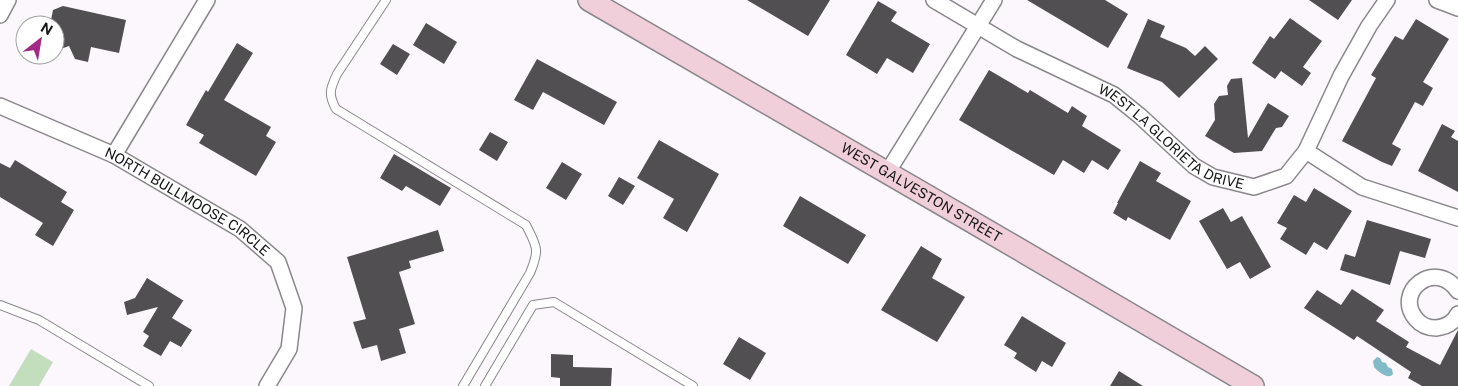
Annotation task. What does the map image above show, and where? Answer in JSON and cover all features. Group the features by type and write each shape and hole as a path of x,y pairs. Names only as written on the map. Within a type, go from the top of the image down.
{"street":[{"path":"0,15 8,0"},
{"path":"114,155 207,0"},
{"name":"WEST GALVESTON STREET","path":"589,0 799,120 1253,386"},
{"name":"WEST LA GLORIETA DRIVE","path":"934,0 1017,49 1114,95 1140,116 1194,166 1213,177 1254,187 1286,176 1306,151 1341,76 1369,26 1387,0"},
{"path":"887,173 994,0"},
{"path":"1437,0 1458,8"},
{"name":"NORTH BULLMOOSE CIRCLE","path":"0,106 114,155 240,229 278,262 294,308 289,349 267,386"},
{"path":"1306,151 1362,187 1458,218"},
{"path":"1455,281 1439,277 1423,280 1412,291 1410,308 1418,322 1434,328 1443,327 1451,323 1458,314"}],"lane":[{"path":"386,0 336,74 330,98 336,108 526,225 537,249 536,259 530,273 463,386"},
{"path":"485,386 533,305 554,302 693,386"},
{"path":"0,306 39,320 149,386"}],"green space":[{"path":"31,349 53,362 39,386 9,386"}],"water":[{"path":"1377,357 1392,369 1393,374 1391,376 1384,375 1374,367 1373,361"}],"building":[{"path":"747,0 830,0 808,36"},
{"path":"1027,0 1105,0 1128,14 1108,48"},
{"path":"1309,0 1352,0 1338,20"},
{"path":"878,1 897,12 891,21 930,44 913,73 887,58 877,74 846,55"},
{"path":"63,6 126,20 119,53 91,47 88,62 75,59 69,46 65,47 65,15 52,15 53,10"},
{"path":"1290,18 1322,41 1303,67 1311,73 1302,86 1281,71 1275,79 1252,63 1270,36 1274,39"},
{"path":"1148,19 1165,26 1160,37 1186,48 1195,56 1205,46 1218,59 1179,98 1162,82 1127,68"},
{"path":"1416,19 1449,39 1423,82 1433,88 1423,106 1415,102 1392,144 1401,149 1392,166 1342,141 1376,78 1371,75 1395,36 1403,40"},
{"path":"426,23 457,42 444,64 413,45"},
{"path":"237,43 253,53 224,100 271,127 266,136 276,142 256,176 199,143 204,135 186,125 206,90 208,92"},
{"path":"393,44 410,54 397,75 380,64"},
{"path":"537,59 617,102 604,125 543,92 533,110 514,100"},
{"path":"989,70 1028,93 1030,90 1068,113 1072,106 1087,116 1082,126 1121,150 1108,170 1092,160 1084,173 1063,160 1054,175 959,120"},
{"path":"1242,78 1248,138 1268,103 1289,116 1282,127 1276,128 1262,151 1234,153 1205,136 1215,120 1214,104 1219,96 1228,95 1227,86 1231,79"},
{"path":"1442,124 1455,131 1451,137 1458,141 1458,192 1418,171"},
{"path":"490,132 508,142 497,161 479,150"},
{"path":"659,140 719,174 687,232 663,218 674,199 637,178"},
{"path":"394,154 451,188 440,206 406,186 402,191 380,178"},
{"path":"15,160 67,192 61,202 74,210 53,246 35,235 43,223 0,197 0,163 10,168"},
{"path":"1140,161 1161,173 1156,181 1191,201 1170,240 1128,217 1126,221 1113,213"},
{"path":"562,162 582,174 566,200 546,188"},
{"path":"619,177 635,186 623,205 608,196"},
{"path":"1314,188 1352,211 1327,250 1314,242 1306,255 1280,239 1287,228 1277,223 1294,195 1306,202"},
{"path":"800,196 866,235 848,264 783,226"},
{"path":"1223,208 1231,222 1242,216 1271,267 1250,279 1240,262 1227,269 1199,221"},
{"path":"1367,220 1431,239 1425,258 1400,251 1390,285 1340,270 1345,254 1355,257"},
{"path":"438,230 444,251 409,261 411,268 399,272 415,324 399,329 406,353 381,361 377,345 362,349 353,322 366,319 347,257"},
{"path":"921,246 942,259 932,278 965,297 937,342 881,310"},
{"path":"147,278 184,301 172,318 192,330 181,347 170,341 161,356 143,346 149,336 143,332 158,307 127,315 124,302 135,298"},
{"path":"1352,289 1384,310 1376,321 1409,342 1406,347 1440,365 1458,330 1458,386 1422,386 1408,378 1411,372 1357,336 1354,340 1304,308 1317,290 1341,305"},
{"path":"1022,316 1066,343 1052,367 1042,361 1036,372 1014,358 1017,353 1004,345"},
{"path":"739,337 766,353 750,380 723,364"},
{"path":"551,354 573,355 573,367 612,368 611,386 560,386 560,378 551,377"},
{"path":"1119,371 1143,386 1110,386"}]}
